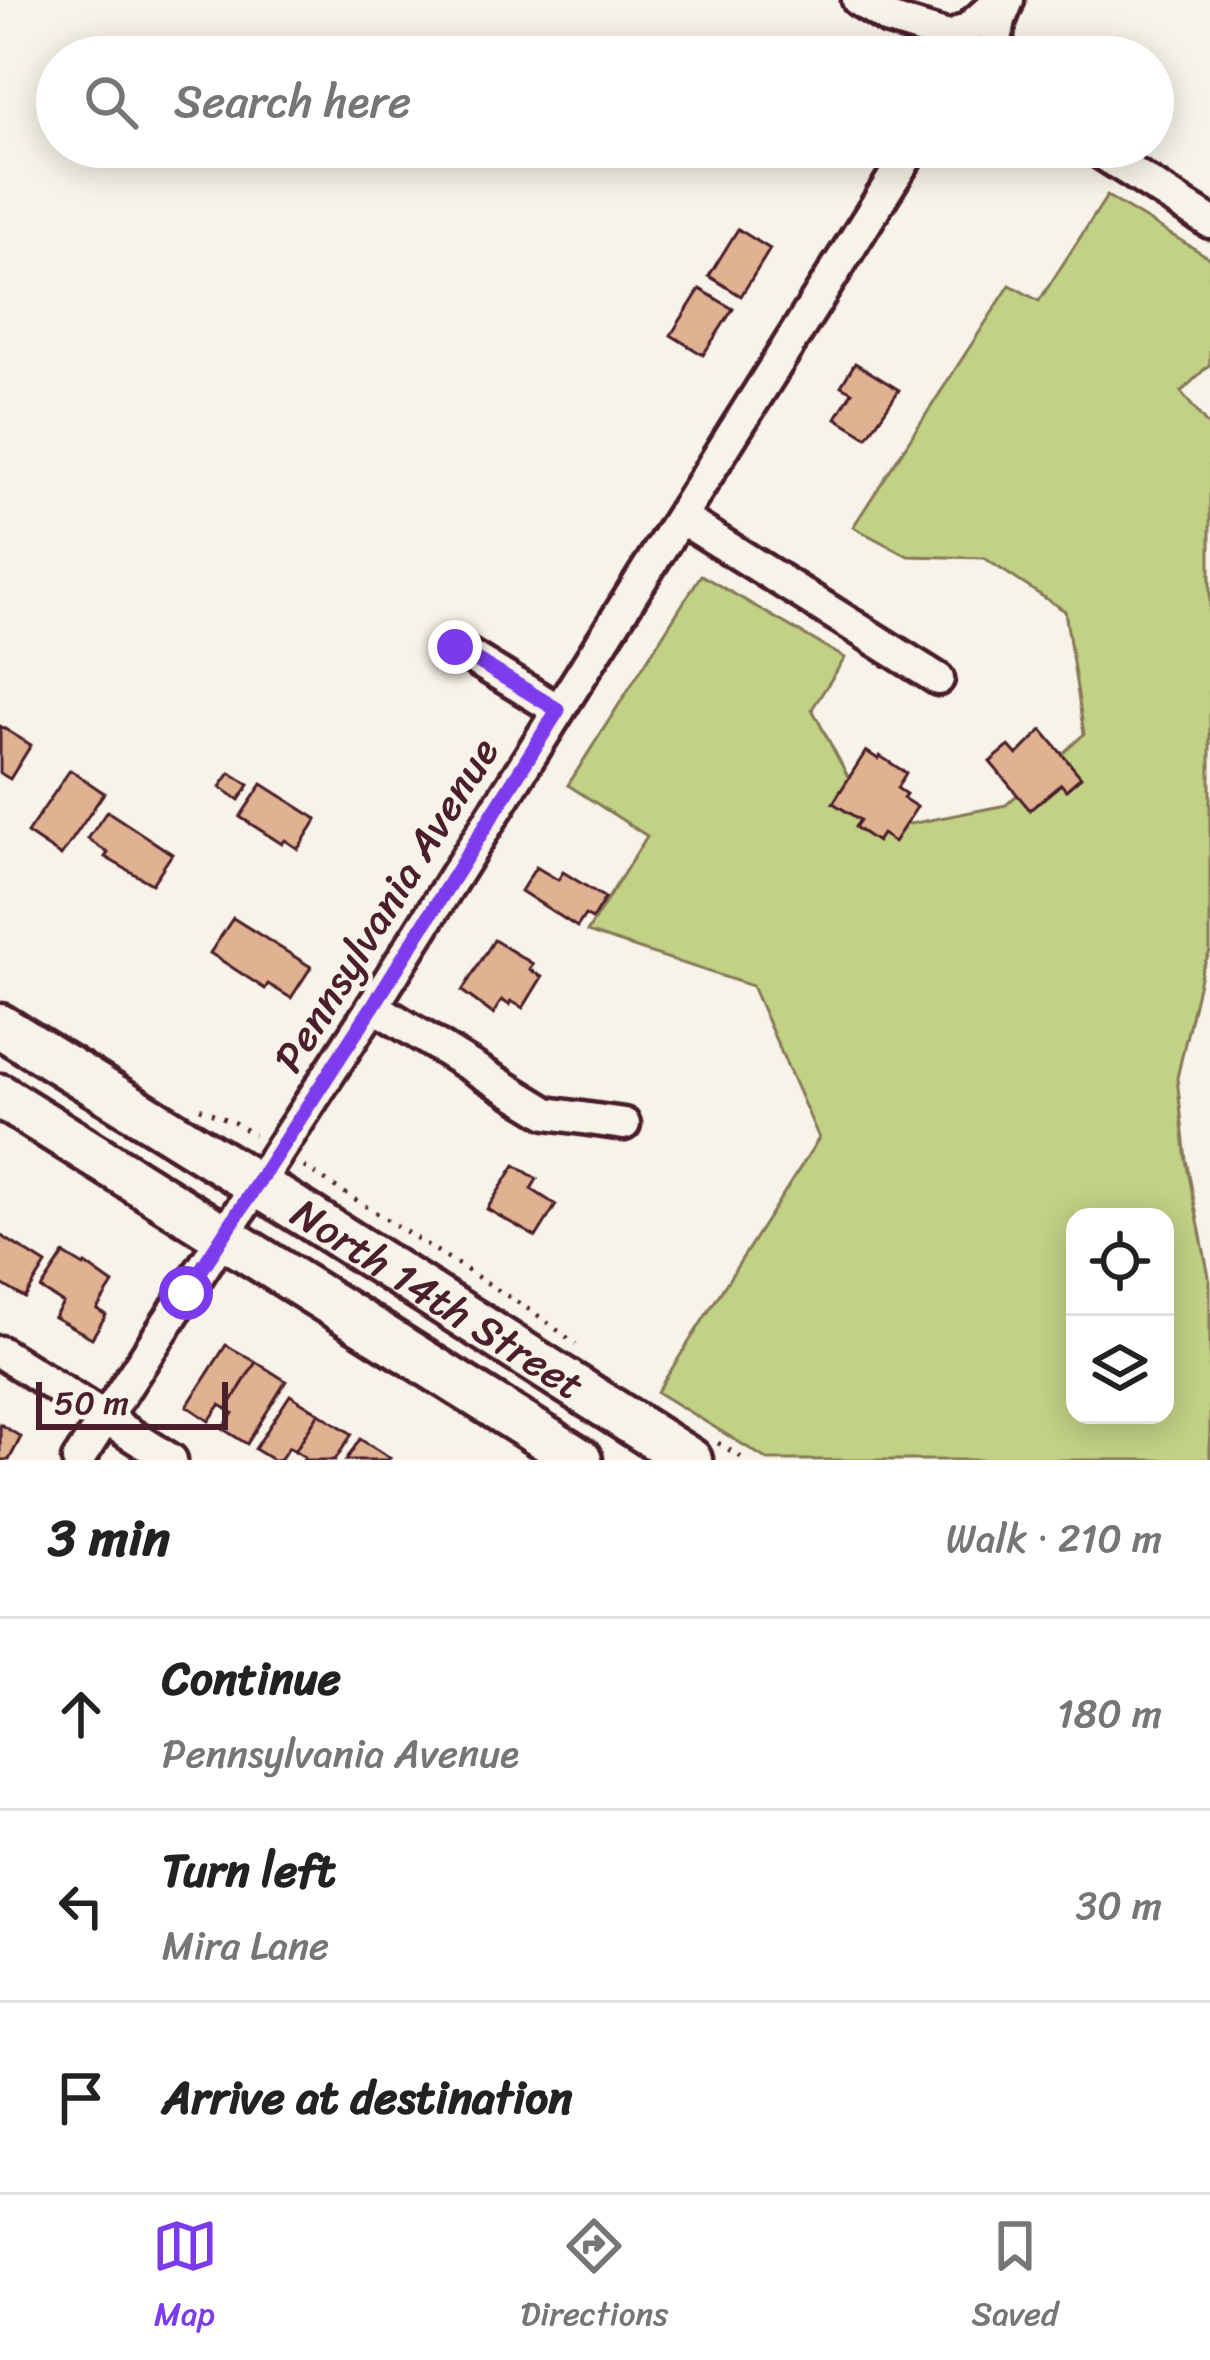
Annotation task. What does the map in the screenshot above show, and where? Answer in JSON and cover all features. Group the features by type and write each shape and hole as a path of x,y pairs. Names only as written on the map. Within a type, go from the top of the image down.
{"main road":[{"name":"North 14th Street","path":"0,1026 691,1460"},
{"name":"North 14th Street","path":"0,1096 580,1460"}],"street":[{"path":"858,0 928,36"},
{"path":"958,36 1004,0"},
{"path":"997,36 1004,0"},
{"path":"889,20 903,36"},
{"name":"Pennsylvania Avenue","path":"78,1460 373,1006 900,168"},
{"path":"1125,168 1210,222"},
{"path":"681,518 938,679"},
{"path":"455,647 558,710"},
{"path":"373,1006 547,1113 624,1124"},
{"path":"0,1352 171,1460"}],"green space":[{"path":"1107,196 1210,258 1210,364 1181,392 1210,428 1210,952 1177,1078 1186,1160 1210,1282 1210,1460 768,1460 657,1392 819,1138 752,986 587,932 647,836 568,785 701,575 845,658 812,709 853,786 910,824 1006,805 1084,734 1065,611 984,558 908,556 853,527 1010,285 1039,301"}],"building":[{"path":"738,229 770,249 741,296 709,276"},
{"path":"700,289 733,309 703,355 671,335"},
{"path":"855,363 899,390 867,437 836,418 852,392 841,386"},
{"path":"0,726 31,745 10,779 0,773"},
{"path":"1042,730 1081,777 1066,790 1061,784 1030,810 990,762 1009,746 1017,755"},
{"path":"866,751 906,773 897,788 917,807 894,842 882,834 877,842 855,827 860,820 833,803"},
{"path":"70,770 104,793 61,856 27,833"},
{"path":"230,773 249,785 239,800 220,787"},
{"path":"262,784 317,819 298,849 240,817"},
{"path":"107,811 172,854 152,884 105,857 108,853 88,839"},
{"path":"536,867 558,880 563,872 605,898 592,919 585,915 577,927 521,891"},
{"path":"233,918 311,967 291,998 268,984 265,989 210,953"},
{"path":"494,940 533,964 529,969 542,977 523,1008 502,1000 493,1014 462,991"},
{"path":"515,1165 537,1179 531,1189 556,1205 536,1237 487,1209"},
{"path":"0,1235 46,1264 25,1298 0,1283"},
{"path":"64,1254 113,1284 97,1309 106,1315 92,1338 54,1317 63,1303 41,1289"},
{"path":"226,1345 256,1362 227,1409 220,1405 209,1421 187,1406"},
{"path":"256,1362 286,1381 247,1444 223,1429 233,1413 227,1409"},
{"path":"290,1395 319,1413 295,1451 289,1447 280,1460 273,1460 255,1449"},
{"path":"319,1413 352,1434 335,1460 303,1460 295,1451"},
{"path":"0,1424 21,1437 9,1460 0,1460"},
{"path":"360,1439 390,1458 346,1460"}],"route":[{"path":"186,1293 558,710 455,647"}]}
